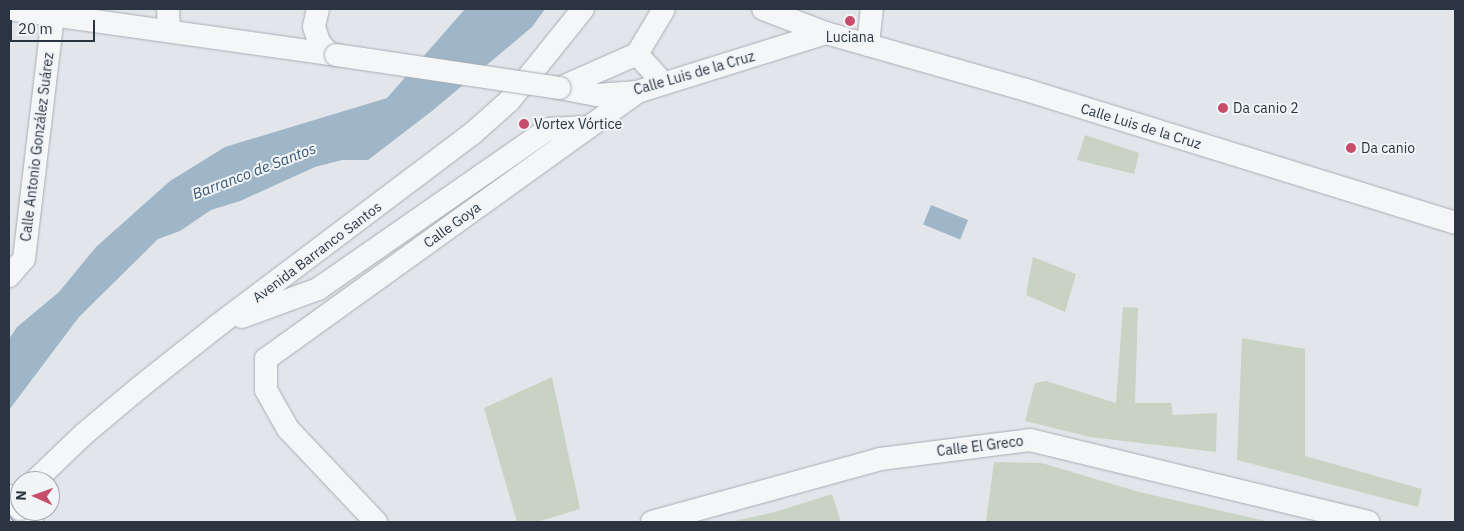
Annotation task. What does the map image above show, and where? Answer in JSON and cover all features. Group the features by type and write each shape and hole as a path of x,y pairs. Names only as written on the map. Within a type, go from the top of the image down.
{"street":[{"name":"Calle Luis de la Cruz","path":"9,9 53,14 169,19 282,48 333,54 597,95 637,92 826,33"},
{"name":"Avenida Barranco Santos","path":"46,471 84,434 217,326 472,134 509,100 583,9"},
{"path":"560,88 637,54 664,9"},
{"name":"Calle Luis de la Cruz","path":"763,9 826,33 1026,90 1455,223"},
{"path":"868,45 872,9"},
{"name":"Calle Antonio González Suárez","path":"9,276 24,259 53,14"},
{"path":"282,48 301,42 316,18"},
{"path":"316,18 320,44 333,54"},
{"path":"637,54 664,84"},
{"name":"Calle Goya","path":"376,522 288,429 266,390 266,359 637,92"},
{"path":"217,326 318,289 548,129 588,127"},
{"name":"Calle El Greco","path":"652,522 880,459 1030,440 1368,522"}],"green space":[{"path":"1085,135 1139,153 1134,174 1077,160"},
{"path":"1033,257 1076,274 1065,312 1026,295"},
{"path":"1123,307 1138,308 1135,403 1171,403 1173,415 1217,413 1216,452 1090,437 1025,421 1035,383 1046,381 1116,403"},
{"path":"1242,338 1305,349 1305,456 1422,489 1418,507 1237,460"},
{"path":"552,377 580,509 537,522 517,522 484,408"},
{"path":"994,462 1042,463 1139,492 1270,522 986,522"},
{"path":"832,494 841,522 730,522 775,512"}],"water":[{"name":"Barranco de Santos","path":"465,9 545,9 532,27 432,111 368,160 342,160 315,167 240,201 211,210 180,231 158,239 79,317 9,410 9,339 17,327 59,292 96,247 170,181 225,147 387,98"},
{"path":"931,205 968,220 960,239 923,224"}],"tram line":[{"path":"9,516 14,522"}],"place":[{"name":"Luciana","path":"850,21"},
{"name":"Da canio 2","path":"1223,108"},
{"name":"Vortex Vórtice","path":"524,124"},
{"name":"Da canio","path":"1351,148"}]}
